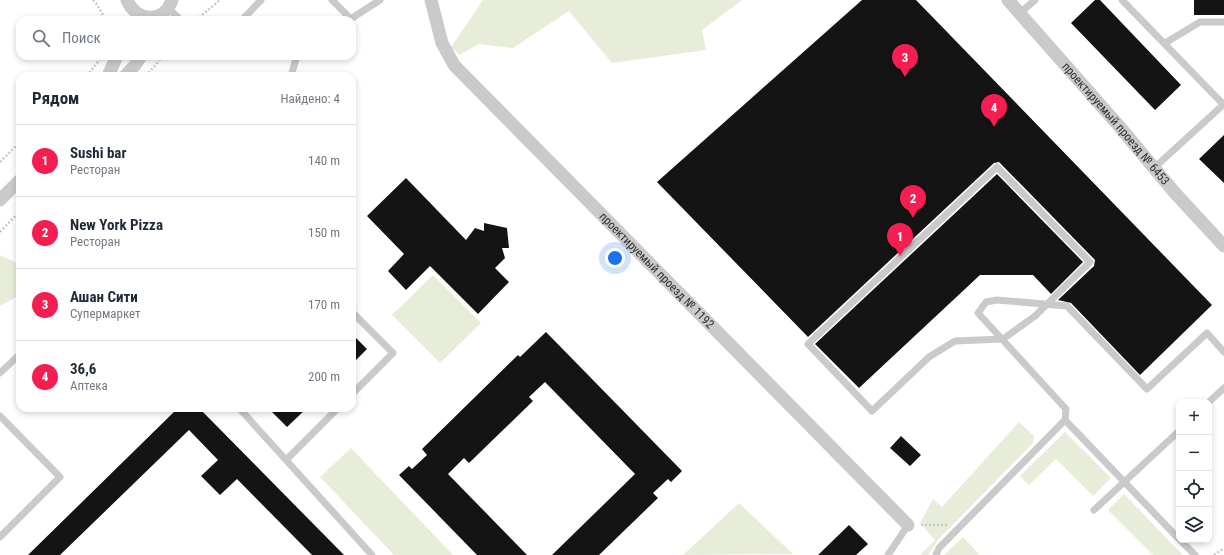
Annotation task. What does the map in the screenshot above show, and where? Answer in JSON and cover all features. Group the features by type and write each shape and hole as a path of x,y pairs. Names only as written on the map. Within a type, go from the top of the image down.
{"street":[{"path":"118,0 141,16"},
{"name":"проектируемый проезд № 1192","path":"431,0 442,42 454,65 908,525"},
{"name":"проектируемый проезд № 6453","path":"1008,0 1224,246"},
{"path":"157,16 168,7"},
{"path":"110,72 115,60"},
{"path":"129,72 138,60"},
{"path":"0,200 16,184"}],"lane":[{"path":"246,16 262,0"},
{"path":"332,0 346,16"},
{"path":"356,16 380,0"},
{"path":"1020,13 1034,0"},
{"path":"1122,0 1224,105 1154,168"},
{"path":"168,7 177,16"},
{"path":"1165,43 1200,22 1224,22"},
{"path":"292,72 296,60"},
{"path":"997,167 1090,262 1035,316 1003,339 955,341 929,357 872,411 808,344 997,167"},
{"path":"936,555 938,548 1065,420 1066,409 978,313 986,302 997,300 1067,306 1147,389 1207,334 1224,352"},
{"path":"356,316 393,353 356,390"},
{"path":"0,373 16,358"},
{"path":"1212,399 1224,388"},
{"path":"243,412 372,555"},
{"path":"286,460 334,412"},
{"path":"0,416 60,477 0,537"},
{"path":"1065,420 1176,535"},
{"path":"1094,510 1176,434"},
{"path":"888,555 908,525"},
{"path":"1184,543 1195,555"}],"path":[{"path":"93,0 104,16"},
{"path":"201,16 220,0"},
{"path":"89,72 99,60"},
{"path":"149,72 160,60"},
{"path":"0,162 16,146"},
{"path":"0,232 16,215"},
{"path":"908,525 962,525"},
{"path":"1214,555 1224,548"}],"green space":[{"path":"483,0 742,0 702,30 706,50 612,63 569,11 513,48 479,44 459,55 451,47"},
{"path":"0,255 16,263 16,297 0,306"},
{"path":"433,275 481,323 440,363 392,315"},
{"path":"1019,422 1034,436 1033,443 938,540 928,555 920,555 935,540 920,523 933,499 942,507"},
{"path":"1065,432 1111,478 1093,496 1056,459 1029,485 1020,476"},
{"path":"351,448 453,555 394,555 320,477"},
{"path":"1124,494 1183,555 1153,555 1108,510"},
{"path":"739,503 793,554 683,555"},
{"path":"963,537 980,555 944,555"}],"building":[{"path":"862,0 916,0 1212,305 1140,375 1071,303 1058,300 1094,266 1095,260 999,162 994,163 808,337 657,182"},
{"path":"1095,0 1100,0 1181,85 1155,110 1071,23"},
{"path":"1194,0 1224,0 1224,15 1194,15"},
{"path":"1224,135 1224,183 1199,159"},
{"path":"997,174 1083,262 1051,294 1033,275 980,275 859,388 815,344"},
{"path":"406,178 466,240 475,228 484,231 484,223 507,228 509,248 502,248 505,258 495,268 509,282 478,314 430,266 406,290 388,271 404,254 367,216"},
{"path":"546,332 682,471 671,482 668,479 653,493 658,498 599,555 552,555 635,474 545,382 529,397 533,401 469,463 464,458 448,474 527,555 477,555 399,475 409,466 412,469 427,455 422,449 518,355 520,357"},
{"path":"356,338 367,349 356,360"},
{"path":"174,412 203,412 344,555 312,555 237,479 220,495 201,476 218,460 189,430 60,555 28,555"},
{"path":"272,412 303,412 287,427"},
{"path":"901,436 921,455 910,466 890,448"},
{"path":"849,525 868,544 856,555 818,555"}],"place":[{"name":"Ашан Сити","path":"905,77"},
{"name":"36,6","path":"994,127"},
{"name":"New York Pizza","path":"913,218"},
{"name":"Sushi bar","path":"900,256"}]}
